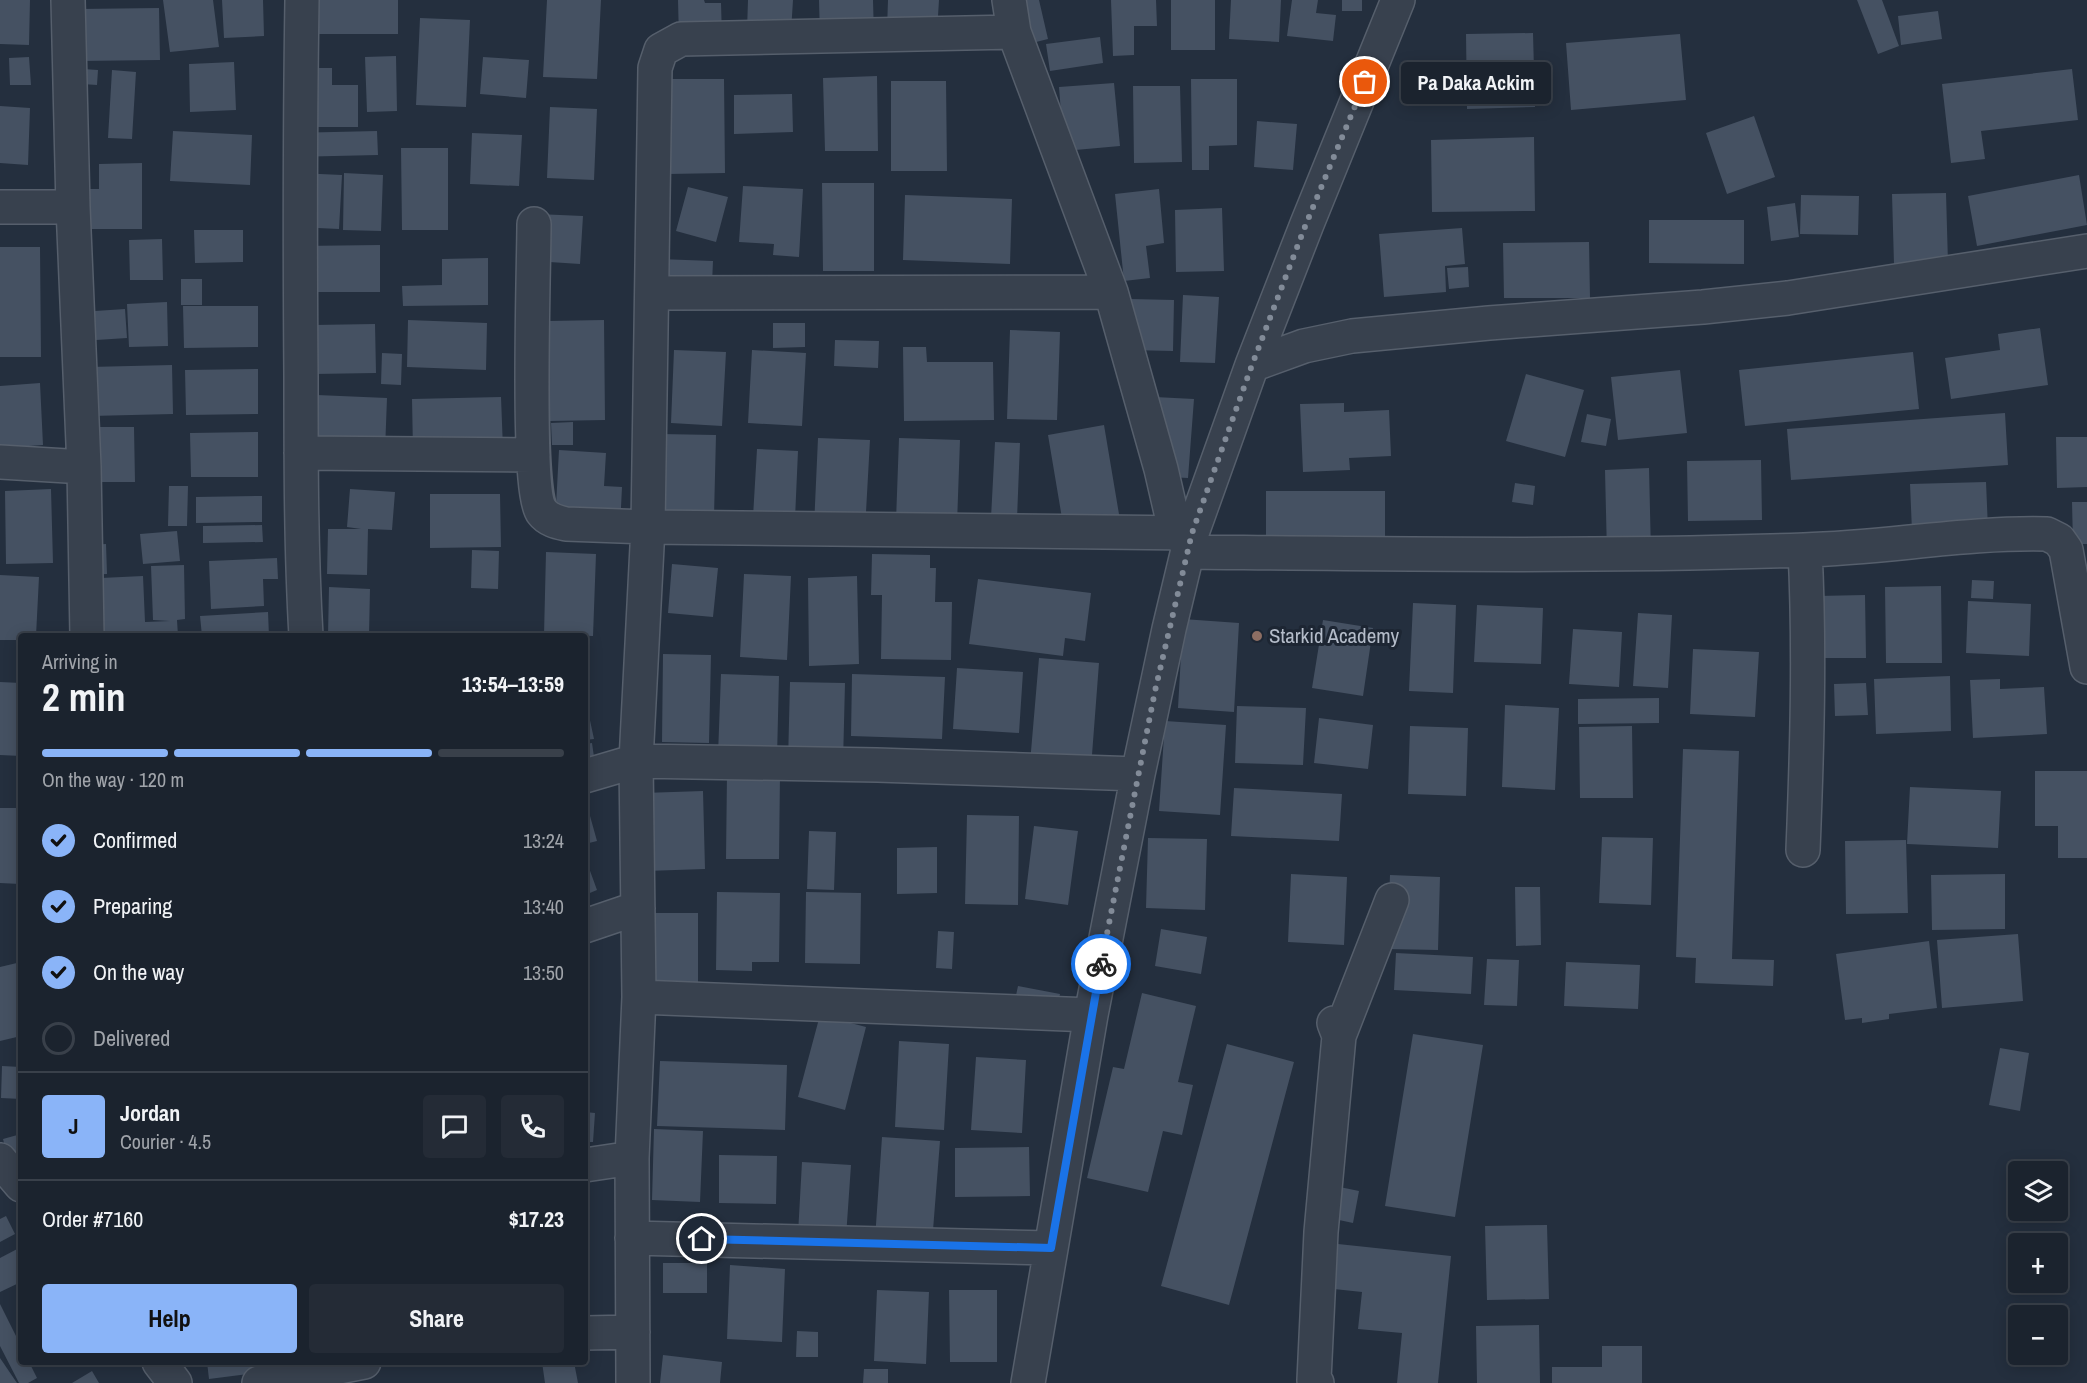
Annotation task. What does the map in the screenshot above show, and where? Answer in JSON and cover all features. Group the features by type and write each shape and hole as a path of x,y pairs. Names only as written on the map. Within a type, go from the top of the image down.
{"street":[{"path":"68,0 73,207 84,467 87,633"},
{"path":"302,0 301,453 306,633"},
{"path":"1009,0 1014,32 1111,292 1161,469 1185,539"},
{"path":"1028,1383 1091,1015 1185,539 1306,224 1398,0"},
{"path":"633,1383 632,1158 639,997 636,761 648,527 655,68 661,50 681,39 1014,32"},
{"path":"0,207 73,207"},
{"path":"534,224 533,455 537,500 541,512 553,521 566,524 648,527 1185,539 1570,554 1805,550 1950,538 2048,534 2059,540 2066,550 2087,667"},
{"path":"1252,365 1304,346 1352,336 1489,322 1703,307 1788,298 2087,251"},
{"path":"652,293 1111,292"},
{"path":"1269,321 1304,346"},
{"path":"301,453 533,455"},
{"path":"0,462 84,467"},
{"path":"1803,850 1808,600 1805,550"},
{"path":"588,775 636,761 877,765 1138,774"},
{"path":"1317,1383 1314,1380 1321,1232 1337,1029 1392,900"},
{"path":"588,925 638,908"},
{"path":"639,997 1091,1015"},
{"path":"588,1165 632,1158"},
{"path":"0,1160 18,1181"},
{"path":"633,1238 1051,1248"},
{"path":"588,1333 633,1332"},
{"path":"161,1365 175,1383"},
{"path":"260,1383 349,1365"}],"building":[{"path":"0,0 30,0 29,45 0,44"},
{"path":"163,0 213,0 219,47 170,52"},
{"path":"222,0 263,0 264,36 224,38"},
{"path":"309,0 398,0 398,34 309,34"},
{"path":"547,0 601,0 597,79 543,77"},
{"path":"678,0 704,0 705,3 721,3 722,37 679,39"},
{"path":"748,0 793,0 791,32 747,30"},
{"path":"819,0 873,0 874,36 820,38"},
{"path":"888,0 939,0 937,32 887,29"},
{"path":"1018,0 1039,0 1048,39 1028,44"},
{"path":"1111,0 1156,0 1157,26 1134,26 1134,55 1113,56"},
{"path":"1171,0 1215,0 1215,50 1171,50"},
{"path":"1231,0 1281,0 1279,42 1229,39"},
{"path":"1292,0 1318,0 1316,13 1336,15 1333,41 1287,36"},
{"path":"1342,0 1362,0 1362,11 1342,11"},
{"path":"1857,0 1882,0 1899,46 1878,54"},
{"path":"159,8 160,60 79,61 79,9"},
{"path":"1938,11 1942,39 1901,45 1898,16"},
{"path":"420,18 470,20 466,107 416,105"},
{"path":"1533,33 1535,107 1467,109 1466,34"},
{"path":"1680,34 1686,100 1571,110 1566,43"},
{"path":"1100,37 1103,63 1050,71 1046,44"},
{"path":"396,56 397,111 367,112 365,57"},
{"path":"29,57 31,85 10,85 9,58"},
{"path":"483,57 529,60 526,98 480,94"},
{"path":"234,62 236,110 190,112 189,64"},
{"path":"68,68 98,70 97,85 67,83"},
{"path":"300,68 332,68 332,85 358,85 358,127 300,127"},
{"path":"2072,69 2078,120 1981,131 1985,159 1951,163 1942,84"},
{"path":"112,70 136,72 132,139 108,138"},
{"path":"877,76 878,151 825,151 823,78"},
{"path":"668,79 724,79 725,173 668,174"},
{"path":"1191,79 1237,79 1237,145 1209,146 1209,170 1192,170"},
{"path":"891,81 946,81 947,171 891,171"},
{"path":"1114,83 1120,146 1064,151 1059,87"},
{"path":"1133,86 1180,86 1182,162 1134,163"},
{"path":"792,94 793,132 734,134 734,95"},
{"path":"0,106 30,108 28,165 0,163"},
{"path":"550,107 597,109 594,180 547,178"},
{"path":"1754,116 1775,177 1727,194 1706,133"},
{"path":"1257,121 1297,124 1293,170 1254,167"},
{"path":"173,131 252,135 250,185 170,181"},
{"path":"377,131 378,155 291,157 290,133"},
{"path":"472,133 522,135 519,186 470,184"},
{"path":"1534,137 1535,211 1432,212 1431,140"},
{"path":"401,148 448,148 448,230 402,230"},
{"path":"142,163 142,229 83,229 83,189 99,189 99,164"},
{"path":"298,173 342,175 339,229 296,227"},
{"path":"344,173 383,175 381,231 343,230"},
{"path":"2079,175 2087,225 1977,246 1968,196"},
{"path":"822,183 874,183 874,271 823,271"},
{"path":"743,186 803,189 799,257 773,255 774,244 739,242"},
{"path":"688,187 728,197 716,242 676,231"},
{"path":"1159,189 1164,243 1146,246 1150,278 1124,281 1115,194"},
{"path":"1946,193 1948,263 1894,264 1892,194"},
{"path":"905,195 1012,199 1010,264 903,260"},
{"path":"1801,195 1859,196 1858,235 1800,234"},
{"path":"1795,203 1799,237 1771,241 1767,207"},
{"path":"1222,208 1224,271 1176,272 1175,210"},
{"path":"537,214 583,216 580,264 534,261"},
{"path":"1649,220 1744,220 1744,264 1649,263"},
{"path":"1462,228 1465,264 1445,266 1446,292 1384,297 1379,234"},
{"path":"194,230 243,230 243,262 195,263"},
{"path":"162,239 163,280 130,280 129,240"},
{"path":"1589,242 1590,298 1504,298 1503,243"},
{"path":"380,245 380,292 301,292 300,246"},
{"path":"0,247 40,247 41,357 0,357"},
{"path":"488,258 488,305 403,306 402,286 442,285 442,259"},
{"path":"659,259 713,261 712,284 658,281"},
{"path":"1468,267 1469,287 1449,289 1447,268"},
{"path":"181,279 202,279 202,305 181,305"},
{"path":"1183,295 1219,297 1215,363 1180,362"},
{"path":"1130,299 1174,300 1173,351 1129,350"},
{"path":"167,302 168,346 129,347 127,304"},
{"path":"183,306 258,306 258,347 184,348"},
{"path":"125,309 127,338 81,341 80,312"},
{"path":"408,320 487,323 486,370 407,367"},
{"path":"604,320 605,420 549,421 548,321"},
{"path":"773,323 805,323 805,347 773,348"},
{"path":"375,324 376,373 314,374 313,325"},
{"path":"2040,328 2048,385 1951,399 1945,358 2000,350 1998,334"},
{"path":"1010,330 1060,332 1057,420 1007,419"},
{"path":"835,340 879,341 878,368 834,366"},
{"path":"903,347 926,347 927,362 993,362 994,420 904,421"},
{"path":"674,350 726,352 722,426 671,423"},
{"path":"752,350 806,353 802,426 748,423"},
{"path":"1913,352 1919,409 1745,426 1739,370"},
{"path":"382,353 402,354 401,385 381,384"},
{"path":"172,365 173,414 91,416 89,367"},
{"path":"258,369 258,414 186,415 185,370"},
{"path":"1680,370 1687,433 1618,440 1611,377"},
{"path":"1526,374 1584,390 1565,457 1506,441"},
{"path":"40,383 43,445 0,448 0,386"},
{"path":"317,395 387,398 385,451 315,448"},
{"path":"501,397 503,449 413,451 412,399"},
{"path":"1155,397 1194,399 1188,478 1150,476"},
{"path":"1344,403 1344,412 1389,410 1391,456 1349,458 1350,470 1303,472 1300,404"},
{"path":"2005,413 2008,465 1791,480 1787,429"},
{"path":"1587,414 1611,419 1606,446 1581,442"},
{"path":"573,422 573,445 552,445 551,423"},
{"path":"1104,425 1122,532 1066,542 1048,435"},
{"path":"98,427 134,427 135,482 97,482"},
{"path":"258,432 258,477 191,477 190,433"},
{"path":"660,434 716,435 714,517 658,516"},
{"path":"2056,437 2087,437 2087,487 2057,488"},
{"path":"818,438 870,440 865,530 814,527"},
{"path":"899,438 960,440 957,524 896,521"},
{"path":"995,442 1020,443 1017,519 991,518"},
{"path":"757,449 798,451 795,519 753,517"},
{"path":"559,450 606,453 604,486 622,487 620,528 555,525"},
{"path":"1761,460 1762,520 1688,521 1687,461"},
{"path":"1649,468 1651,553 1607,554 1605,470"},
{"path":"1986,482 1988,529 1912,531 1910,484"},
{"path":"1515,483 1535,486 1533,505 1512,502"},
{"path":"169,486 188,486 187,526 168,526"},
{"path":"51,489 53,563 6,564 5,491"},
{"path":"350,489 395,492 392,530 368,529 367,575 327,574 328,529 361,529 347,527"},
{"path":"1266,491 1385,491 1385,542 1266,544"},
{"path":"430,494 500,494 501,547 430,548"},
{"path":"262,496 262,522 196,523 196,497"},
{"path":"2072,502 2087,502 2087,544 2073,544"},
{"path":"262,525 263,542 203,543 203,526"},
{"path":"177,531 180,561 143,564 140,534"},
{"path":"106,544 107,574 81,575 81,545"},
{"path":"472,550 499,551 498,589 471,588"},
{"path":"546,552 596,554 593,636 588,636 588,633 544,633"},
{"path":"872,554 930,555 930,568 936,568 935,602 952,602 951,660 881,659 882,595 871,595"},
{"path":"277,558 278,579 263,579 264,606 211,609 209,561"},
{"path":"672,564 718,568 713,617 668,613"},
{"path":"184,565 185,619 177,620 178,633 104,633 101,578 143,576 145,622 170,621 153,620 151,566"},
{"path":"744,574 791,576 787,660 740,657"},
{"path":"0,575 39,577 36,633 18,633 18,640 0,640"},
{"path":"857,576 859,664 809,666 808,578"},
{"path":"978,579 1091,593 1085,641 1065,638 1063,656 969,644"},
{"path":"1972,580 1994,581 1993,599 1971,598"},
{"path":"1941,586 1942,663 1886,663 1885,587"},
{"path":"329,587 370,589 369,633 328,633"},
{"path":"1865,595 1866,658 1819,658 1817,596"},
{"path":"1968,601 2031,604 2029,656 1966,653"},
{"path":"1413,603 1456,605 1453,693 1409,691"},
{"path":"1477,605 1543,608 1541,664 1474,662"},
{"path":"268,612 269,633 202,633 200,616"},
{"path":"1638,613 1672,615 1668,688 1633,686"},
{"path":"1183,619 1239,623 1234,712 1178,708"},
{"path":"1323,620 1373,628 1363,696 1312,688"},
{"path":"1573,629 1622,632 1619,687 1569,684"},
{"path":"1693,649 1759,652 1755,717 1690,714"},
{"path":"663,654 711,655 709,743 662,742"},
{"path":"1039,658 1099,663 1091,768 1030,763"},
{"path":"957,668 1023,672 1019,733 953,729"},
{"path":"721,674 779,676 777,757 718,755"},
{"path":"852,674 945,677 942,739 851,736"},
{"path":"1950,676 1951,731 1876,734 1874,679"},
{"path":"2000,679 2000,689 2044,687 2047,734 1973,738 1970,680"},
{"path":"0,682 18,683 18,756 0,755"},
{"path":"790,682 845,683 843,763 788,762"},
{"path":"1866,683 1868,715 1835,716 1834,684"},
{"path":"1659,698 1659,723 1578,724 1578,699"},
{"path":"1505,705 1559,708 1555,790 1502,787"},
{"path":"1237,706 1306,708 1303,765 1235,763"},
{"path":"588,711 594,739 588,740"},
{"path":"1319,718 1373,725 1368,769 1314,763"},
{"path":"1165,721 1226,725 1220,815 1159,811"},
{"path":"1410,726 1468,728 1466,796 1408,794"},
{"path":"1632,726 1633,798 1580,798 1579,727"},
{"path":"592,743 596,771 588,772 588,744"},
{"path":"1683,749 1739,751 1732,959 1774,960 1773,986 1695,983 1696,958 1676,957"},
{"path":"2035,771 2087,771 2087,858 2058,858 2058,826 2035,826"},
{"path":"727,773 780,774 779,859 726,859"},
{"path":"1910,787 2001,791 1998,848 1907,844"},
{"path":"1234,788 1342,794 1339,841 1231,836"},
{"path":"703,791 705,869 646,871 643,793"},
{"path":"0,808 18,808 18,884 0,883"},
{"path":"588,809 597,841 588,843"},
{"path":"967,815 1019,816 1018,905 965,904"},
{"path":"1034,826 1078,831 1068,905 1025,899"},
{"path":"809,831 836,832 834,890 807,889"},
{"path":"1602,837 1653,838 1651,905 1599,903"},
{"path":"1148,838 1207,839 1205,910 1146,908"},
{"path":"1906,840 1908,913 1846,914 1845,841"},
{"path":"937,847 937,893 897,894 897,848"},
{"path":"588,865 597,890 588,894"},
{"path":"1291,874 1347,877 1344,945 1288,942"},
{"path":"2005,874 2005,929 1932,930 1931,875"},
{"path":"1390,875 1440,877 1438,950 1387,949"},
{"path":"1515,887 1540,887 1541,945 1516,946"},
{"path":"717,892 780,893 779,962 752,962 752,971 716,970"},
{"path":"806,892 861,893 860,964 805,963"},
{"path":"652,913 698,913 698,984 652,985"},
{"path":"1161,929 1207,937 1201,974 1155,966"},
{"path":"938,931 954,932 952,969 936,968"},
{"path":"2018,934 2023,1001 1942,1008 1937,940"},
{"path":"1929,941 1937,1008 1889,1014 1889,1019 1862,1023 1862,1018 1845,1020 1836,954"},
{"path":"1396,953 1473,957 1471,994 1394,990"},
{"path":"1487,959 1519,960 1517,1006 1484,1005"},
{"path":"1566,962 1640,965 1638,1009 1564,1006"},
{"path":"18,963 18,1037 0,1041 0,967"},
{"path":"1018,986 1060,994 1054,1022 1012,1014"},
{"path":"1142,993 1196,1006 1178,1082 1193,1085 1182,1135 1163,1131 1148,1192 1087,1178 1113,1067 1124,1069"},
{"path":"820,1015 866,1027 845,1110 798,1097"},
{"path":"1413,1034 1483,1045 1455,1217 1385,1206"},
{"path":"899,1041 949,1044 944,1130 895,1127"},
{"path":"1227,1044 1294,1062 1229,1305 1161,1286"},
{"path":"2000,1048 2029,1053 2020,1111 1989,1105"},
{"path":"976,1057 1026,1060 1022,1133 971,1130"},
{"path":"660,1061 787,1065 785,1130 657,1126"},
{"path":"2,1066 18,1067 18,1099 1,1098"},
{"path":"588,1112 595,1113 593,1142 588,1142"},
{"path":"654,1129 703,1131 700,1202 652,1200"},
{"path":"18,1135 18,1199 3,1139"},
{"path":"882,1137 940,1141 932,1243 875,1239"},
{"path":"1029,1147 1030,1196 955,1197 955,1148"},
{"path":"719,1155 777,1156 776,1204 719,1203"},
{"path":"802,1162 851,1165 846,1237 798,1234"},
{"path":"1330,1185 1359,1191 1353,1223 1325,1217"},
{"path":"6,1216 15,1234 0,1242 0,1219"},
{"path":"1547,1225 1549,1299 1487,1300 1485,1226"},
{"path":"1338,1244 1451,1256 1438,1383 1397,1383 1402,1333 1358,1329 1362,1292 1334,1289"},
{"path":"18,1249 18,1283 0,1292 0,1258"},
{"path":"663,1263 707,1263 707,1293 663,1293"},
{"path":"730,1265 785,1269 782,1342 727,1339"},
{"path":"877,1290 929,1292 926,1364 874,1361"},
{"path":"949,1290 997,1290 997,1362 950,1362"},
{"path":"0,1304 18,1340 18,1365 30,1365 37,1378 28,1383 19,1383 0,1346"},
{"path":"1539,1325 1540,1383 1477,1383 1476,1326"},
{"path":"797,1331 818,1332 818,1357 796,1357"},
{"path":"1602,1346 1642,1346 1642,1383 1552,1383 1552,1367 1602,1367"},
{"path":"663,1355 722,1362 720,1383 660,1383"},
{"path":"0,1358 17,1383 0,1383"},
{"path":"207,1365 285,1365 286,1369 209,1379"},
{"path":"542,1365 575,1365 578,1383 545,1383"},
{"path":"864,1369 888,1369 888,1383 863,1383"},
{"path":"92,1371 99,1383 72,1383"}],"way so far":[{"path":"1101,964 1155,691 1192,533 1252,365 1306,224 1365,82"}],"place":[{"name":"Pa Daka Ackim","path":"1365,82"},
{"name":"Starkid Academy","path":"1257,636"}],"route":[{"path":"702,1239 1051,1248 1101,964"}]}
